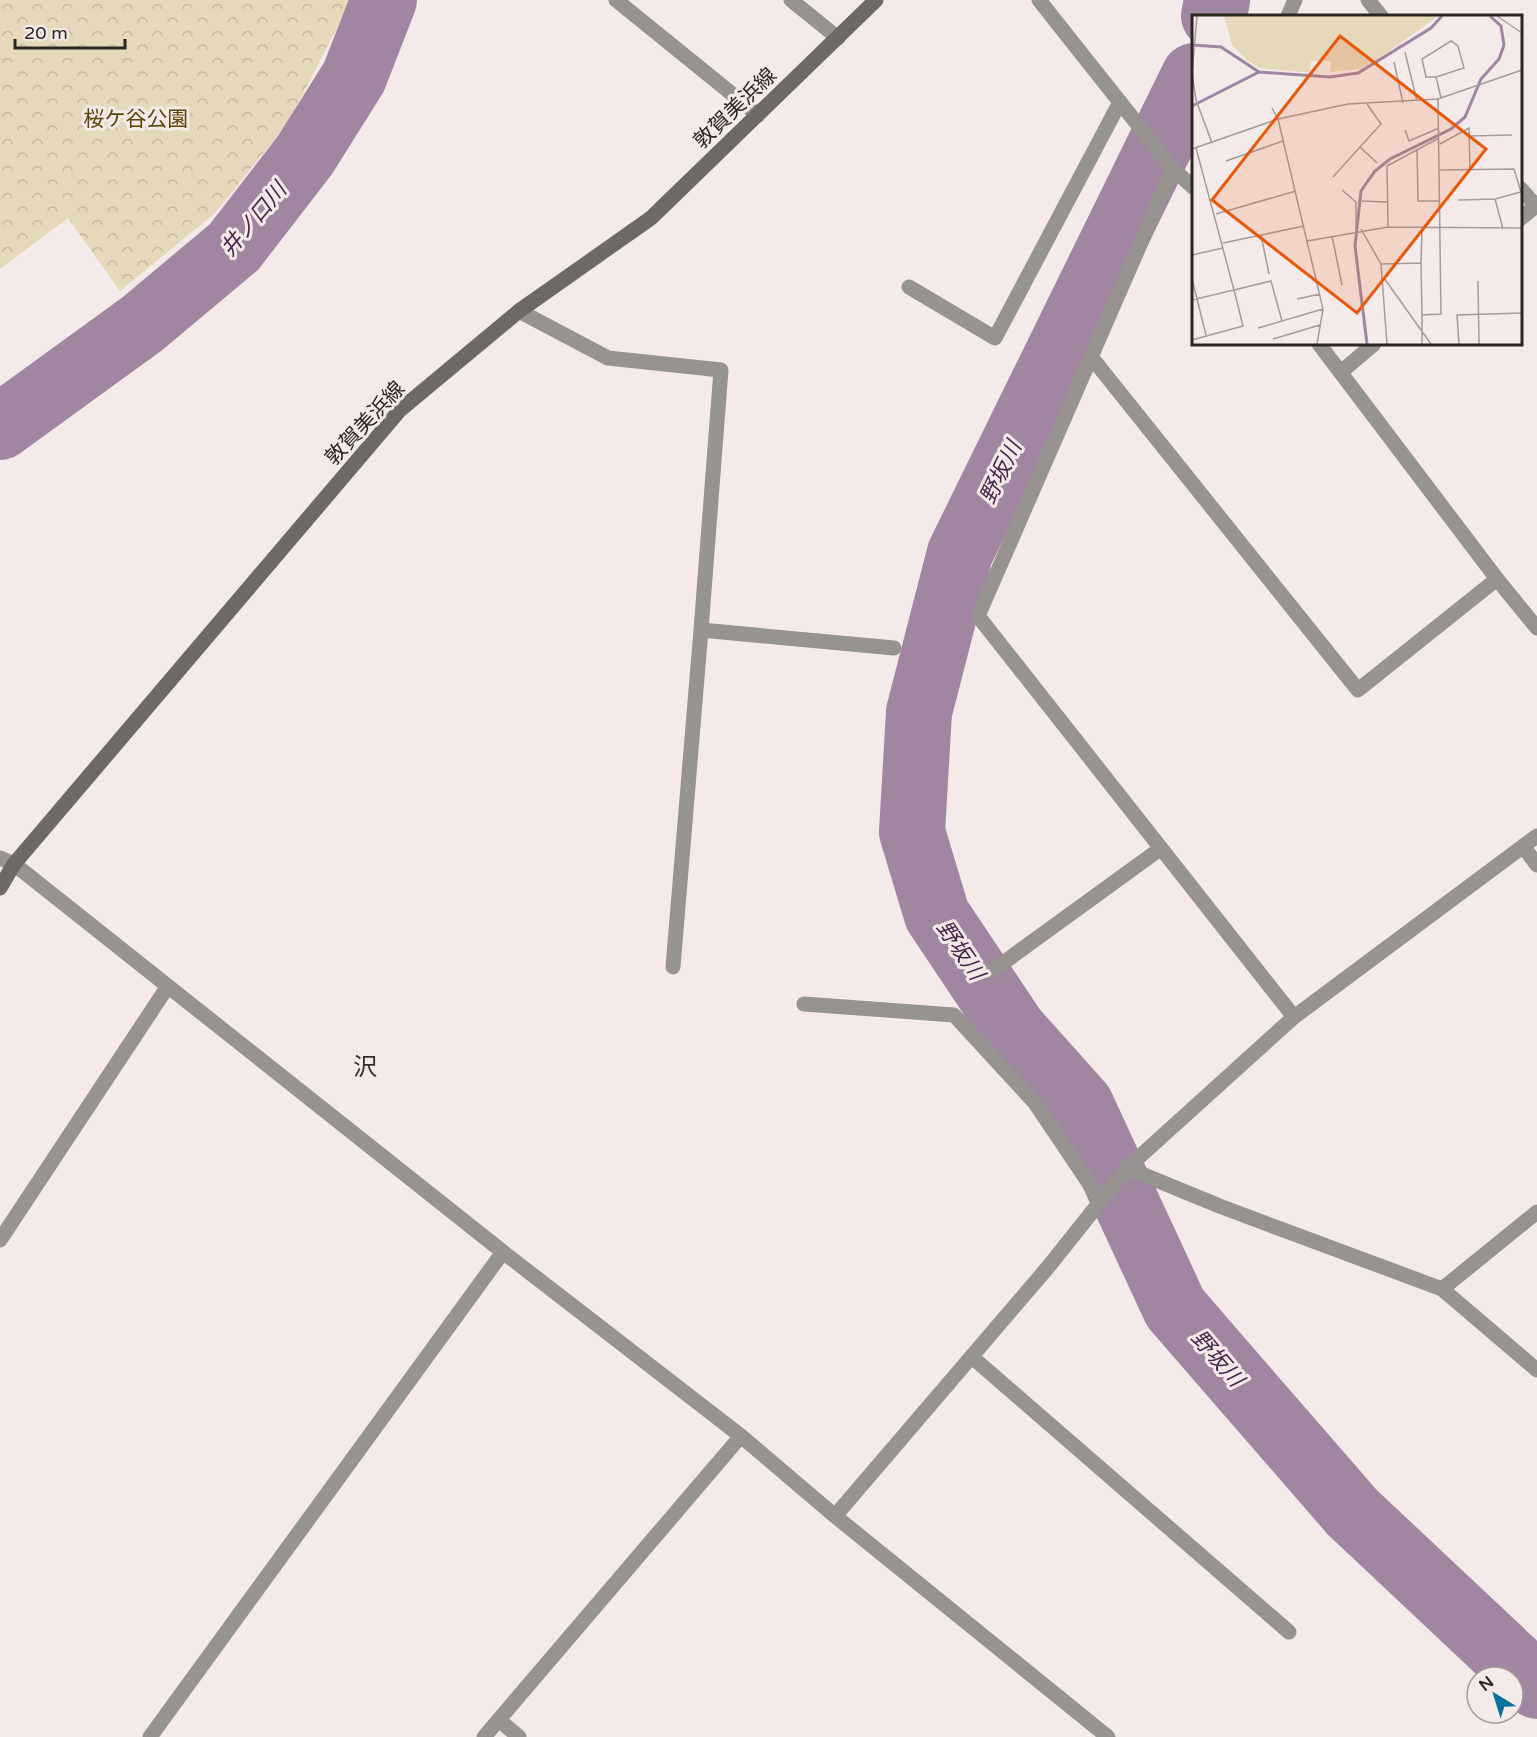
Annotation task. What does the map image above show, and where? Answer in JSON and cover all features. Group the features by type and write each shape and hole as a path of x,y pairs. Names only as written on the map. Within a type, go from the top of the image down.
{"main road":[{"name":"敦賀美浜線","path":"0,888 7,861 400,410 519,311 651,218 876,0"}],"street":[{"path":"616,0 758,115"},
{"path":"791,0 838,38"},
{"path":"1039,0 1173,169 1192,186"},
{"path":"1288,15 1295,0"},
{"path":"1368,0 1380,15"},
{"path":"909,287 995,338 1120,102"},
{"path":"1173,169 978,616 1294,1017"},
{"path":"1522,189 1536,206 1522,218"},
{"path":"519,311 608,358 721,370 673,967"},
{"path":"1320,345 1497,579 1537,628"},
{"path":"1341,372 1373,345"},
{"path":"1092,358 1358,690 1497,579"},
{"path":"701,630 894,648"},
{"path":"835,1516 972,1357 1127,1168 1294,1017 1537,836"},
{"path":"1523,846 1537,865"},
{"path":"992,971 1160,849"},
{"path":"7,861 503,1252 741,1436 835,1516 1108,1737"},
{"path":"0,1240 168,986"},
{"path":"804,1004 954,1015 1035,1103 1101,1201"},
{"path":"1127,1168 1222,1207 1442,1288 1536,1369"},
{"path":"1442,1288 1537,1212"},
{"path":"150,1737 503,1252"},
{"path":"972,1357 1289,1632"},
{"path":"484,1737 741,1436"},
{"path":"498,1720 519,1737"}],"green space":[{"name":"桜ケ谷公園","path":"0,0 351,0 288,123 214,214 120,291 68,218 0,269"}],"waterway":[{"name":"井ノ口川","path":"0,427 142,324 234,247 305,155 354,77 384,0"},
{"name":"野坂川","path":"1214,15 1217,0"},
{"name":"野坂川","path":"1192,80 960,553 919,712 912,832 937,915 1014,1030 1081,1105 1175,1308 1352,1512 1537,1686"}],"district":[{"name":"沢","path":"365,1067"}]}
